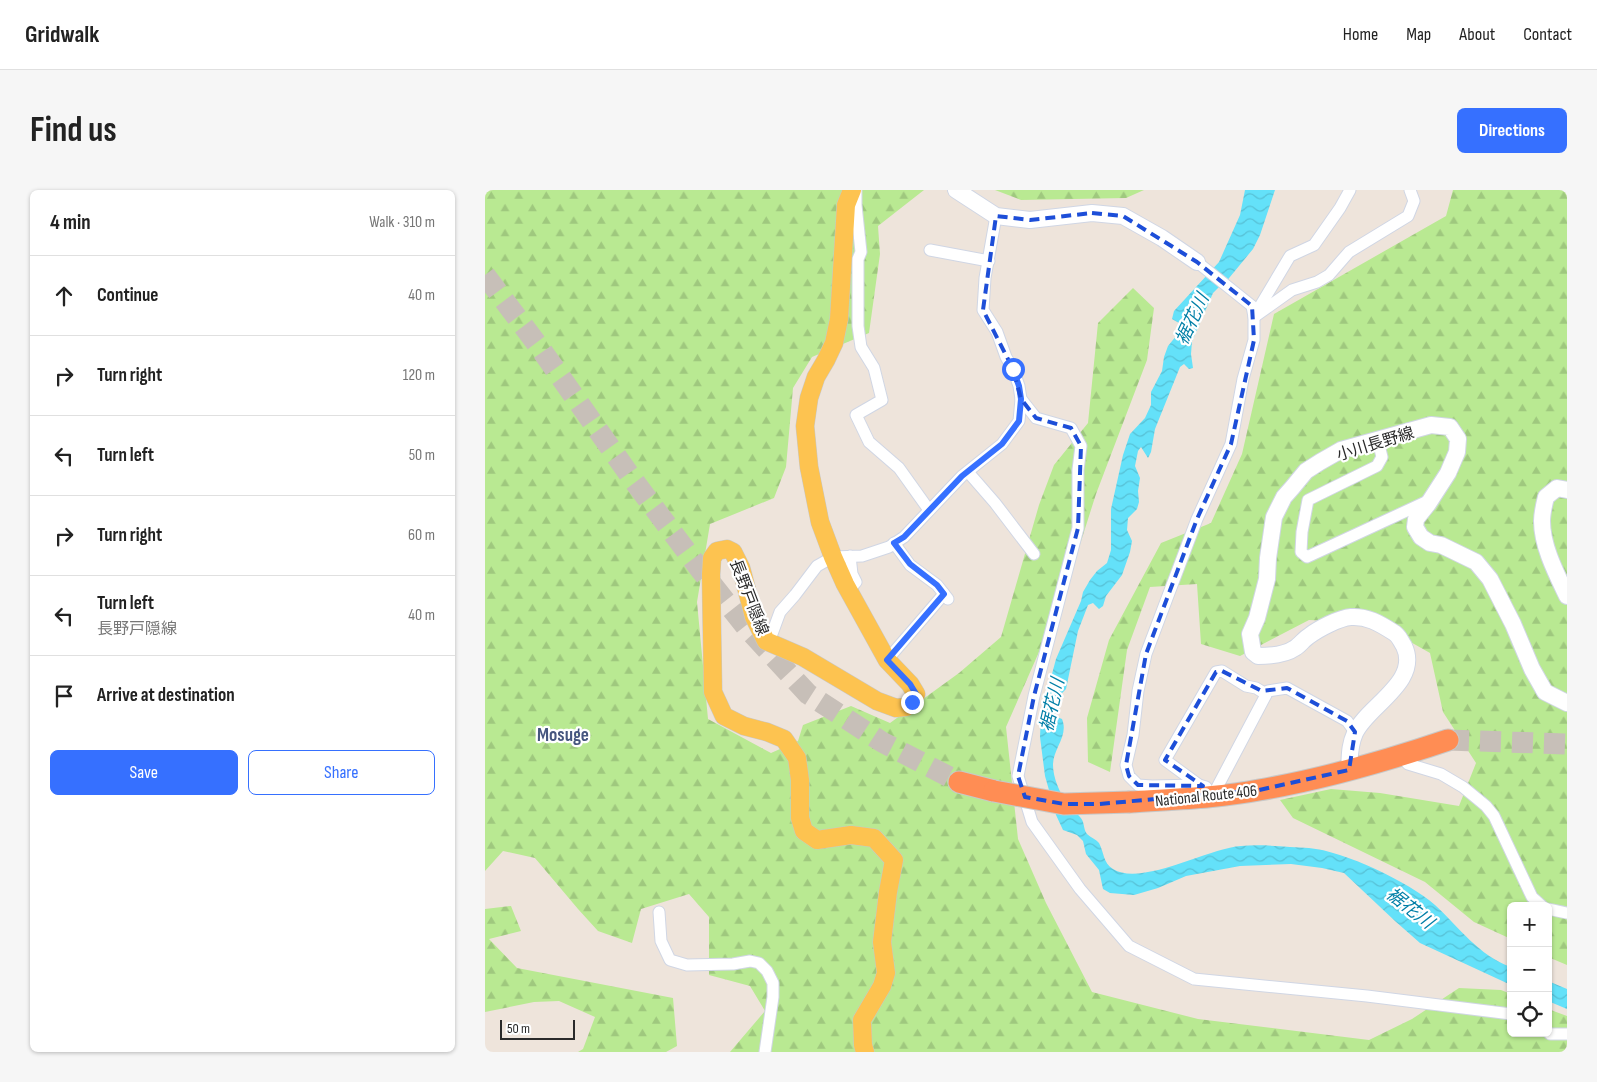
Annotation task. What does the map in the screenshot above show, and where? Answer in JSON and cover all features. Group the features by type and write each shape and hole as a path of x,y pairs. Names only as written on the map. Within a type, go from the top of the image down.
{"highway":[{"name":"National Route 406","path":"959,782 994,791 1064,804 1130,802 1206,791 1259,790 1349,770 1448,740"}],"main road":[{"name":"長野戸隠線","path":"852,190 846,205 839,319 834,343 816,377 809,398 805,426 814,498 820,522 833,557 848,591 887,660 910,684 916,694 912,702 906,707 896,708 877,701 803,657 766,641 754,617 741,568 733,552 727,549 717,551 712,558 711,574 713,692 725,716 744,726 767,732 783,739 797,758 800,780 800,818 804,831 817,840 851,834 874,838 894,860 882,942 886,973 882,986 862,1020 865,1052"},
{"path":"955,190 996,216 1030,220 1091,213 1123,216 1162,238 1197,262"},
{"name":"小川長野線","path":"1349,770 1350,748 1355,732 1368,715 1398,684 1407,667 1405,650 1398,635 1382,625 1365,618 1349,617 1310,635 1294,649 1271,656 1258,656 1253,652 1250,634 1257,618 1267,579 1274,518 1284,497 1306,471 1341,450 1431,425 1450,427 1458,439 1457,452 1448,473 1432,499 1416,519 1415,527 1421,537 1430,543 1441,545 1477,562 1491,579 1532,669 1545,692 1567,703"},
{"path":"1567,490 1557,488 1546,497 1542,521 1554,570 1567,596"}],"street":[{"path":"857,190 856,205 861,252 858,259 858,326 861,347 874,368 882,400 856,415 869,442 899,468 929,510"},
{"path":"1206,791 1138,785 1129,776 1126,765 1133,735 1138,691 1146,654 1197,519 1231,444 1243,379 1254,340 1253,311 1290,256 1314,245 1350,190"},
{"path":"1253,311 1292,290 1317,282 1329,275 1349,252 1408,216 1414,201 1411,190"},
{"path":"769,642 780,612 817,566 833,557 862,556 889,547 904,537 968,472 1002,444 1019,421 1021,399 1019,386 1013,369 1005,357 997,332 983,310 985,278 996,216"},
{"path":"930,250 989,261"},
{"path":"1197,262 1253,311"},
{"path":"1021,399 1036,418 1071,428 1081,446 1078,470 1078,528 1034,696 1018,776 1032,822 1080,889 1129,946 1194,980 1367,996 1507,1014"},
{"path":"1378,441 1382,457 1377,466 1308,500 1302,532 1301,552 1307,557 1432,499"},
{"path":"968,472 995,503 1034,554"},
{"path":"887,660 946,597 937,585 910,564 894,543"},
{"path":"848,591 856,582 852,574 850,556"},
{"path":"1206,791 1165,760 1215,672 1222,671 1246,686 1257,688 1266,694"},
{"path":"1206,791 1268,690 1287,688 1347,721 1355,732"},
{"path":"1400,756 1408,764 1441,774 1463,787 1486,806 1493,816 1532,897 1538,902"},
{"path":"1552,910 1567,913"},
{"path":"659,912 661,941 670,960 687,966 733,964 750,961 759,963 767,971 773,983 773,997 765,1052"},
{"path":"1552,1034 1567,1034"}],"highlighted area":[{"path":"1092,213 1123,216 1197,262 1252,306 1254,340 1231,444 1197,519 1146,654 1126,765 1129,776 1138,785 1203,786 1165,760 1216,672 1222,671 1262,691 1287,688 1347,721 1355,732 1349,770 1259,790 1099,804 1064,804 1025,797 1018,776 1034,696 1078,528 1081,446 1071,428 1036,418 1021,399 1013,369 983,310 996,216 1030,220"}],"green space":[{"path":"485,190 924,190 878,226 880,254 869,333 812,357 793,388 786,467 774,498 710,524 697,602 708,719 771,753 798,741 803,725 851,706 890,723 959,673 1001,637 1039,505 1054,465 1088,423 1098,323 1133,288 1154,308 1147,360 1096,494 1064,595 1006,727 1018,839 1046,903 1092,992 1198,1019 1369,1040 1412,1019 1459,988 1501,990 1507,992 1507,1037 1552,1037 1552,1010 1567,1016 1567,1052 730,1052 765,1011 750,986 709,975 709,917 689,894 641,909 632,943 598,931 535,858 503,851 485,871"},
{"path":"995,190 1144,190 1126,198 1021,200"},
{"path":"1453,190 1567,190 1567,965 1552,959 1552,902 1507,902 1507,937 1474,922 1425,882 1293,818 1280,800 1331,789 1380,793 1459,806 1476,763 1443,712 1430,653 1377,623 1309,620 1240,656 1201,644 1197,584 1150,587 1127,650 1110,772 1088,762 1087,718 1109,640 1161,543 1211,523 1242,454 1274,314 1446,216"},
{"path":"511,906 521,931 489,939 517,968 673,998 677,1046 666,1052 578,1052 583,1049 595,1017 559,1001 534,1002 485,1012 485,909"}],"water":[{"name":"裾花川","path":"1245,190 1275,190 1260,235 1253,249 1225,283 1213,293 1192,341 1193,368 1189,369 1184,364 1180,367 1155,429 1151,452 1148,458 1141,447 1138,451 1135,466 1140,478 1139,502 1137,509 1128,518 1127,530 1132,541 1130,552 1122,575 1106,596 1103,606 1099,609 1093,603 1088,605 1078,631 1066,689 1056,698 1053,704 1054,712 1057,717 1062,719 1064,725 1064,731 1055,753 1053,765 1059,790 1067,804 1082,819 1087,834 1099,843 1105,861 1113,869 1125,873 1157,870 1227,848 1249,845 1323,850 1357,861 1393,878 1424,896 1479,948 1489,956 1507,965 1507,983 1420,943 1344,873 1322,868 1291,864 1240,866 1186,876 1158,888 1134,895 1110,893 1103,889 1099,870 1086,854 1083,841 1077,835 1063,830 1056,815 1045,776 1040,737 1041,715 1056,659 1081,601 1083,592 1097,571 1107,563 1111,550 1111,509 1123,455 1130,434 1145,418 1151,405 1151,392 1162,371 1168,346 1181,330 1179,323 1172,319 1174,311 1219,262 1240,215"},
{"path":"1552,983 1567,989 1567,1009 1552,1003"}],"tunnel":[{"path":"485,275 699,568 746,627 808,694 882,742 959,782"},
{"path":"1448,740 1567,744"}],"district":[{"name":"Mosuge","path":"563,734"}],"route":[{"path":"912,702 916,694 910,684 887,660 944,594 937,585 910,564 894,543 904,537 962,476 1002,444 1019,421 1021,399 1013,369"}]}
